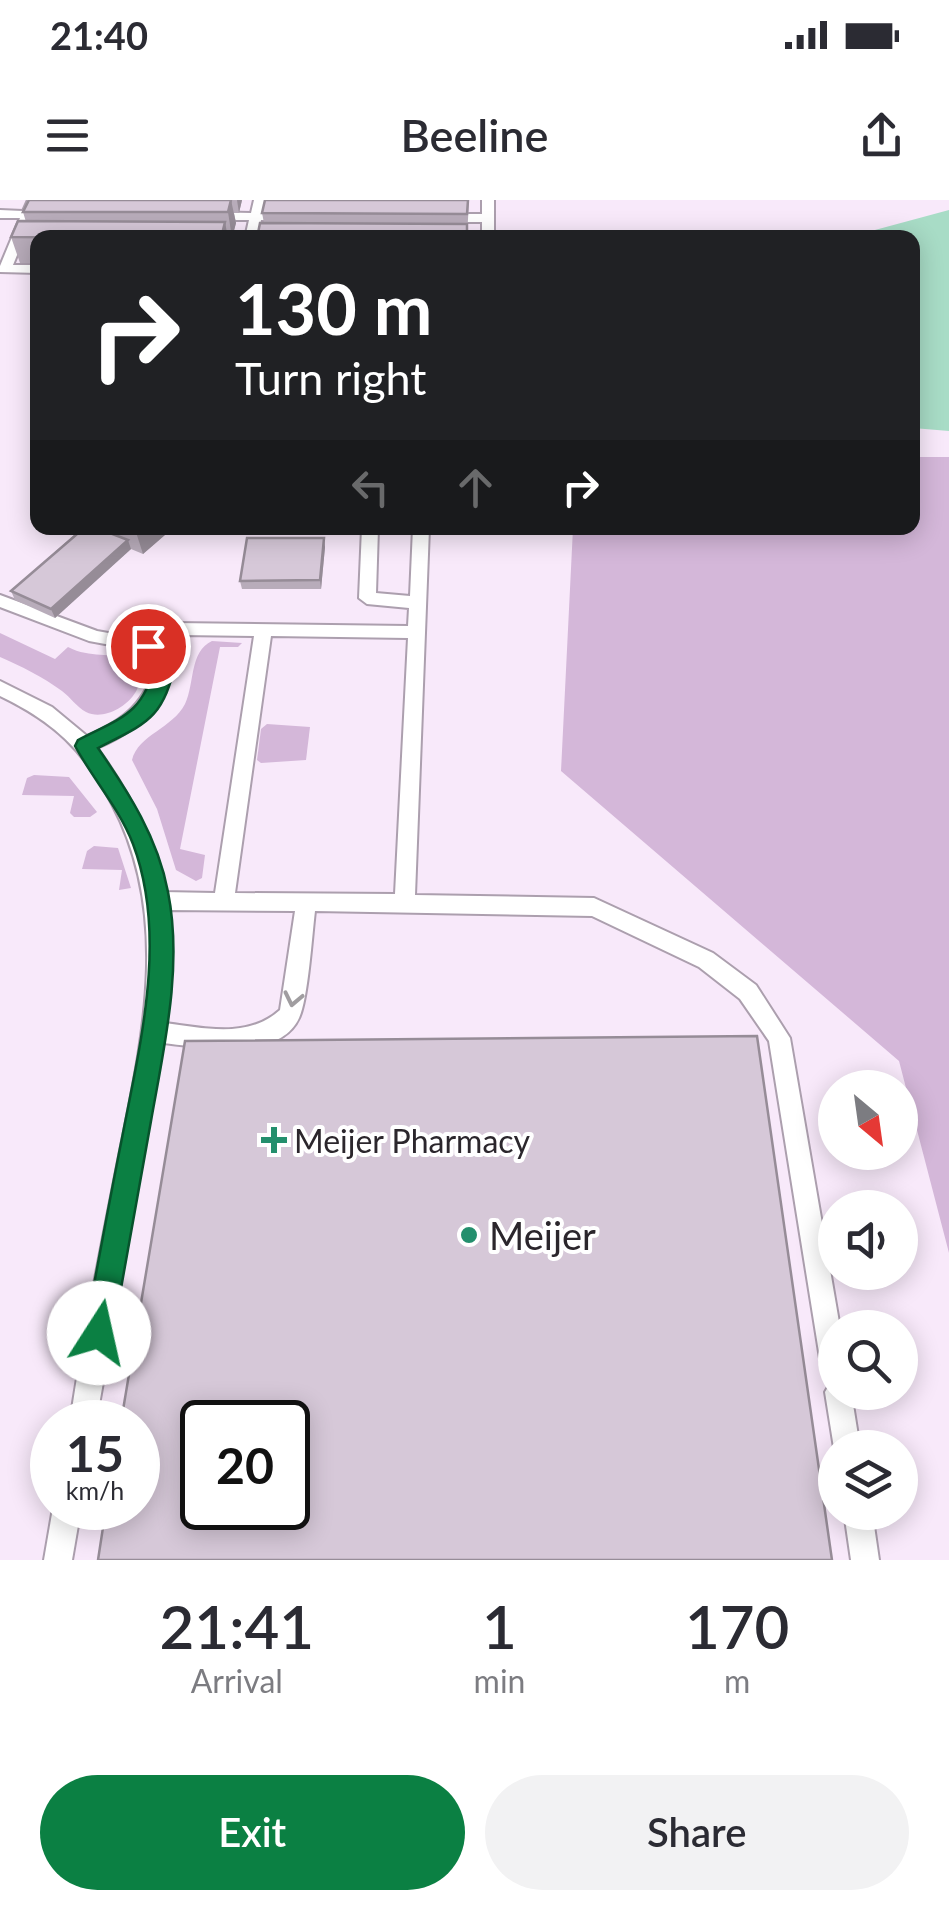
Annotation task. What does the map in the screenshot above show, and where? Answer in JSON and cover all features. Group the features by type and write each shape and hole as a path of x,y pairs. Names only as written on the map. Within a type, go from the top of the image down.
{"lane":[{"path":"30,269 5,269 34,200"},
{"path":"253,230 260,200"},
{"path":"488,200 488,230"},
{"path":"0,214 66,215"},
{"path":"199,216 295,217"},
{"path":"430,218 488,218"},
{"path":"16,243 30,243"},
{"path":"370,535 367,598 418,603"},
{"path":"405,904 421,535"},
{"path":"0,601 94,637 148,646 167,659"},
{"path":"85,746 142,716 159,692 174,629 416,632"},
{"path":"224,902 263,630"},
{"path":"0,688 58,719 85,746 120,796 144,844 158,901 162,962 153,1032 87,1400"},
{"path":"158,901 594,906 706,960 748,992 778,1038 825,1310"},
{"path":"153,1032 222,1039 261,1036 279,1029 290,1015 306,902"},
{"path":"58,1560 63,1530"},
{"path":"861,1530 865,1560"}],"shaded area":[{"path":"949,210 949,431 920,429 920,230 875,230"},
{"path":"920,457 949,457 949,1253 918,1134 918,1070 901,1070 899,1061 561,771 573,535 920,535"},
{"path":"0,633 55,659 68,647 121,658 137,670 137,690 109,713 86,712 47,681 0,657"},
{"path":"212,641 242,643 238,647 220,647 180,849 205,855 202,878 196,881 176,870 157,809 132,760 141,744 180,712 199,653"},
{"path":"267,724 310,727 306,760 257,760 261,729"},
{"path":"69,777 97,812 90,817 74,817 70,813 74,796 22,795 27,778"},
{"path":"94,846 118,848 131,888 119,890 122,870 82,869 87,851"}],"building":[{"path":"29,200 231,200 228,212 23,212"},
{"path":"265,200 468,200 467,214 262,213"},
{"path":"18,221 225,222 223,230 30,230 30,237 11,237"},
{"path":"260,223 467,224 467,230 259,230"},
{"path":"76,535 115,535 128,540 51,609 11,591"},
{"path":"247,538 324,538 320,580 240,581"},
{"name":"Meijer","path":"757,1036 818,1462 818,1530 828,1530 832,1560 98,1560 103,1530 160,1530 160,1400 125,1400 185,1041"}],"place":[{"name":"Meijer Pharmacy","path":"274,1140"},
{"name":"Meijer","path":"469,1235"}],"route":[{"path":"99,1333 152,1041 162,962 157,894 144,844 120,796 85,746 142,716 159,692 167,659 148,646"}]}
